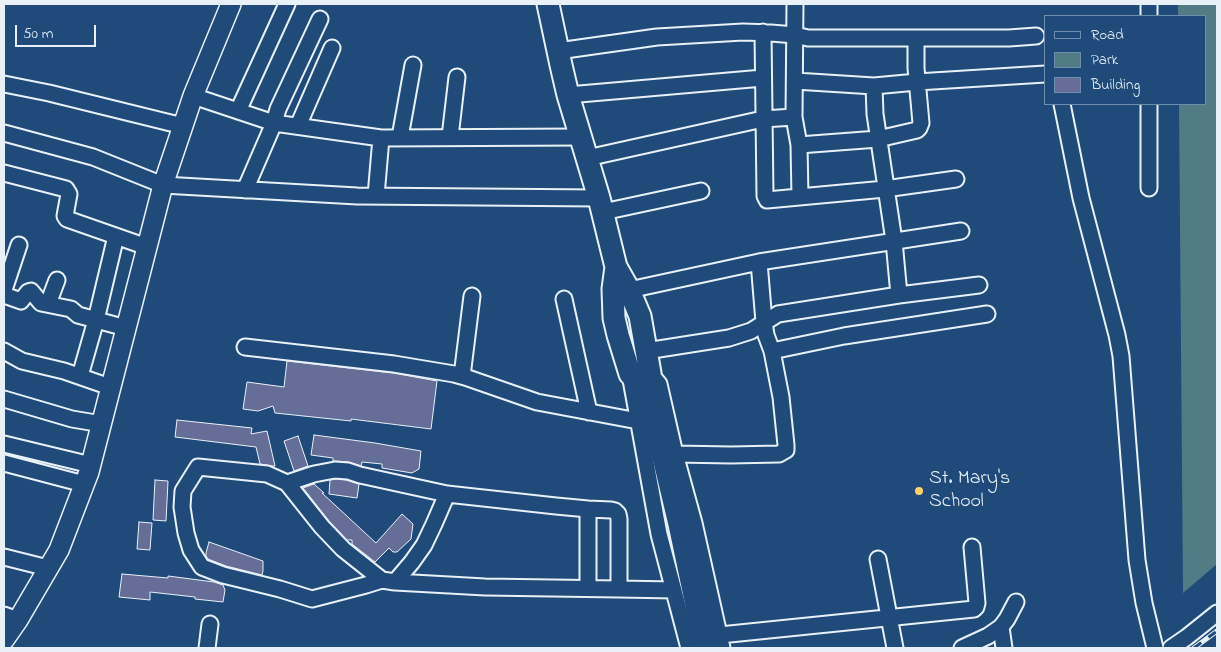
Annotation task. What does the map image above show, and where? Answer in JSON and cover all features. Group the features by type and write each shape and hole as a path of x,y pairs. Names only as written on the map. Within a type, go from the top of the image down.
{"highway":[{"path":"548,4 568,95 601,205 616,267 630,290 640,316 646,351 643,379"},
{"path":"616,267 613,289 614,318 618,335 643,379 678,524 716,644"},
{"path":"618,335 626,342 637,341 643,329"}],"main road":[{"path":"4,640 11,618 48,568 58,550 91,465 163,186 193,96 231,4"}],"street":[{"path":"238,111 287,4"},
{"path":"795,4 794,117 799,145 800,197"},
{"path":"245,190 274,123 278,109 320,19"},
{"path":"558,51 657,37 743,32 763,32 808,38 916,39 1036,36"},
{"path":"763,32 765,197 769,200 885,190 956,179"},
{"path":"799,145 878,139 917,130 921,124 916,68 916,39"},
{"path":"298,126 332,48"},
{"path":"400,138 414,65"},
{"path":"795,81 874,86 1044,74"},
{"path":"450,137 457,77"},
{"path":"568,95 763,78"},
{"path":"4,84 49,93 182,126"},
{"path":"874,86 878,139 894,241 900,295"},
{"path":"193,96 274,123 381,138 580,136"},
{"path":"1062,105 1092,246 1121,356 1137,560 1144,603 1156,648"},
{"path":"1149,105 1149,188"},
{"path":"587,158 763,119 794,117"},
{"path":"4,133 93,157 163,186 601,205 700,191"},
{"path":"376,196 381,138"},
{"path":"4,173 66,190 69,194 67,219 147,247"},
{"path":"630,290 759,262 961,231"},
{"path":"80,376 96,320 116,236"},
{"path":"4,290 19,245"},
{"path":"675,454 779,454 786,450 781,397 764,322 759,262"},
{"path":"48,304 57,280"},
{"path":"646,351 728,338 751,331 778,314 979,285"},
{"path":"4,295 21,301 30,291 39,302 71,309 78,315 126,328"},
{"path":"462,376 472,296"},
{"path":"564,298 589,412"},
{"path":"772,351 844,336 986,314"},
{"path":"245,346 394,364 462,376 537,402 638,421"},
{"path":"4,351 22,361 64,371 110,387"},
{"path":"689,648 659,534 638,421 643,379 659,384 675,454 694,523 716,644 890,617 974,609 977,603 972,547"},
{"path":"4,399 72,419 102,424"},
{"path":"4,444 91,465"},
{"path":"4,463 84,484"},
{"path":"388,581 343,549 322,527 287,483 267,474 198,467 183,491 182,507 186,534 191,550 202,567 312,599 388,581 485,587 674,590"},
{"path":"287,483 314,474 342,470 447,494 615,511 619,519 619,589"},
{"path":"388,581 412,562 424,545 447,494"},
{"path":"588,509 588,588"},
{"path":"4,557 48,568"},
{"path":"878,559 895,648"},
{"path":"962,648 1001,628 1016,602"},
{"path":"1171,648 1187,638 1217,613"},
{"path":"207,648 210,624"},
{"path":"1001,628 1004,648"}],"green space":[{"path":"1178,4 1217,4 1217,564 1183,593 1179,105 1206,105 1206,15 1178,15"}],"building":[{"path":"287,361 393,373 437,381 431,429 351,419 351,421 275,413 273,406 258,411 243,409 247,382 284,387"},
{"path":"177,420 252,428 251,434 267,431 275,466 260,464 256,447 175,437"},
{"path":"314,435 421,451 419,469 412,473 382,468 382,464 362,462 361,466 349,462 333,461 333,458 311,455"},
{"path":"298,436 308,466 294,471 284,441"},
{"path":"336,479 359,484 357,498 329,494 330,480"},
{"path":"155,480 168,481 166,521 153,520"},
{"path":"314,484 376,543 402,514 413,524 411,539 397,552 393,552 389,548 375,562 352,544 352,540 347,540 303,488"},
{"path":"139,522 152,523 150,550 137,549"},
{"path":"209,542 263,561 262,575 226,566 208,559 206,553"},
{"path":"122,574 168,578 168,576 214,582 223,585 225,590 223,602 150,592 150,600 119,597"}],"railway":[{"path":"1194,648 1217,631"}],"place":[{"name":"St. Mary's School","path":"919,491"}]}
